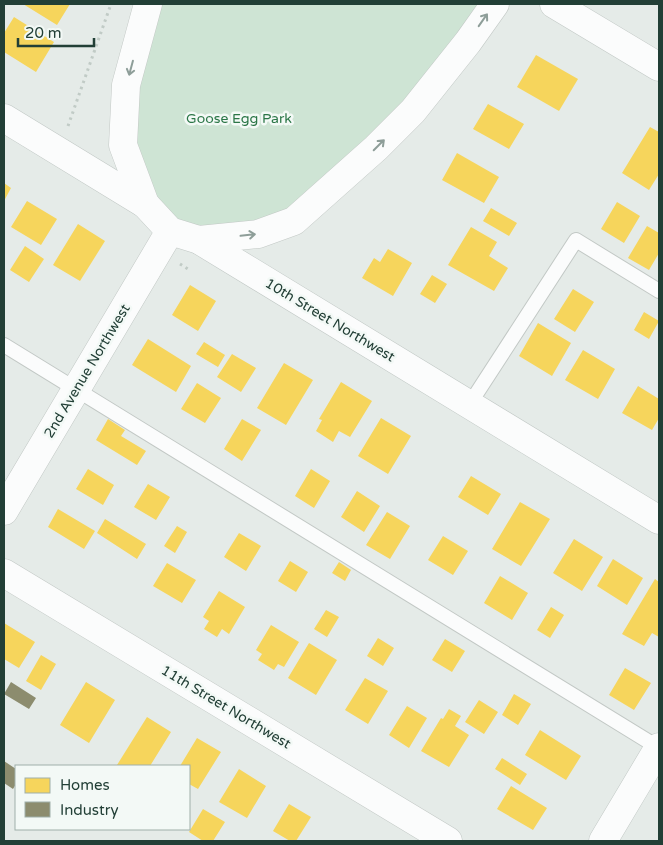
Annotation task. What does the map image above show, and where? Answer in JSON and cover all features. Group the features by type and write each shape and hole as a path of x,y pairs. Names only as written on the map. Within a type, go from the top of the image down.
{"street":[{"path":"145,204 123,145 126,85 148,4"},
{"path":"199,240 258,234 294,221 376,148 412,111 468,42 495,4"},
{"path":"554,4 659,67"},
{"name":"10th Street Northwest","path":"4,118 145,204 170,231 199,240 659,520"},
{"name":"2nd Avenue Northwest","path":"4,511 170,231"},
{"name":"11th Street Northwest","path":"4,573 448,841"},
{"path":"603,841 659,748"}],"lane":[{"path":"469,405 576,240 659,291"},
{"path":"4,345 659,748"}],"path":[{"path":"56,150 68,126 111,4"}],"green space":[{"name":"Goose Egg Park","path":"148,4 495,4 294,221 199,240 145,204 126,85"}],"building: Homes":[{"path":"23,4 70,4 57,25"},
{"path":"14,17 54,42 36,72 4,52 4,33"},
{"path":"536,55 578,79 559,111 517,87"},
{"path":"488,104 524,124 509,149 473,129"},
{"path":"650,127 659,132 659,174 649,190 622,173"},
{"path":"457,153 499,177 484,203 442,180"},
{"path":"4,183 11,188 4,201"},
{"path":"27,201 57,219 41,245 11,227"},
{"path":"617,202 640,216 624,243 601,229"},
{"path":"491,208 517,223 509,236 483,221"},
{"path":"78,224 105,241 80,281 53,265"},
{"path":"647,226 659,233 659,253 649,270 628,258"},
{"path":"471,227 497,242 489,256 508,268 494,291 448,265"},
{"path":"25,246 44,259 29,282 10,270"},
{"path":"388,249 412,263 393,296 362,278 374,258 380,262"},
{"path":"432,275 447,284 435,303 420,294"},
{"path":"190,285 216,301 198,331 172,315"},
{"path":"573,289 594,302 575,332 554,319"},
{"path":"644,312 659,321 649,339 634,330"},
{"path":"538,323 571,343 552,376 519,356"},
{"path":"148,339 191,366 176,392 132,365"},
{"path":"204,342 225,355 218,367 196,354"},
{"path":"583,350 615,369 598,399 565,380"},
{"path":"232,354 256,368 241,392 217,377"},
{"path":"284,363 313,380 286,425 257,408"},
{"path":"341,382 372,401 350,437 339,431 333,442 316,431 322,420 319,419"},
{"path":"197,383 221,398 205,423 181,409"},
{"path":"638,386 659,399 659,418 652,430 622,413"},
{"path":"381,418 411,436 388,474 358,456"},
{"path":"108,419 125,430 121,436 146,451 137,465 96,440"},
{"path":"242,419 261,430 242,461 224,449"},
{"path":"88,469 114,485 103,505 76,489"},
{"path":"311,469 330,481 314,508 295,496"},
{"path":"471,476 501,494 488,515 458,497"},
{"path":"148,484 170,497 156,520 134,507"},
{"path":"357,491 380,506 364,532 341,517"},
{"path":"520,502 550,519 521,566 492,549"},
{"path":"58,509 95,531 84,549 48,527"},
{"path":"387,512 410,526 390,559 366,545"},
{"path":"105,519 146,544 137,559 97,533"},
{"path":"177,526 187,532 175,553 164,546"},
{"path":"239,533 261,546 246,571 224,557"},
{"path":"443,536 468,551 453,575 428,560"},
{"path":"574,539 603,557 582,591 553,573"},
{"path":"613,559 643,578 627,605 597,586"},
{"path":"290,561 308,572 296,592 278,581"},
{"path":"339,562 351,570 345,581 332,573"},
{"path":"167,563 196,580 182,603 153,586"},
{"path":"500,576 528,593 512,620 484,603"},
{"path":"655,579 659,582 659,637 652,633 644,646 622,634"},
{"path":"219,591 245,607 229,634 222,629 217,637 204,629 209,621 203,617"},
{"path":"551,607 564,615 550,638 537,630"},
{"path":"326,610 339,617 327,637 314,629"},
{"path":"4,623 35,642 19,668 4,659"},
{"path":"271,625 299,642 284,667 278,664 274,670 258,660 262,654 256,650"},
{"path":"378,638 394,648 383,666 367,656"},
{"path":"445,639 465,651 452,672 432,660"},
{"path":"309,643 337,660 316,695 288,678"},
{"path":"41,655 56,664 41,690 26,681"},
{"path":"625,668 651,683 634,710 609,695"},
{"path":"365,678 388,691 368,724 345,710"},
{"path":"86,682 115,700 89,743 60,725"},
{"path":"514,694 531,704 518,725 502,715"},
{"path":"479,700 498,712 484,734 465,722"},
{"path":"407,706 427,718 409,748 389,735"},
{"path":"449,709 461,716 455,726 469,735 449,767 421,751 441,718 443,719"},
{"path":"147,717 171,732 151,765 117,765"},
{"path":"540,730 581,756 566,780 525,755"},
{"path":"197,738 221,752 198,789 190,785 190,765 181,765"},
{"path":"502,758 527,774 520,785 495,769"},
{"path":"239,769 266,786 247,818 219,802"},
{"path":"511,786 547,808 533,830 497,809"},
{"path":"289,804 311,817 296,841 290,841 273,831"},
{"path":"203,809 225,822 213,841 203,841 189,832"}],"building: Industry":[{"path":"11,682 36,698 29,709 4,694"},
{"path":"4,761 15,768 15,786 13,789 4,783"}]}
